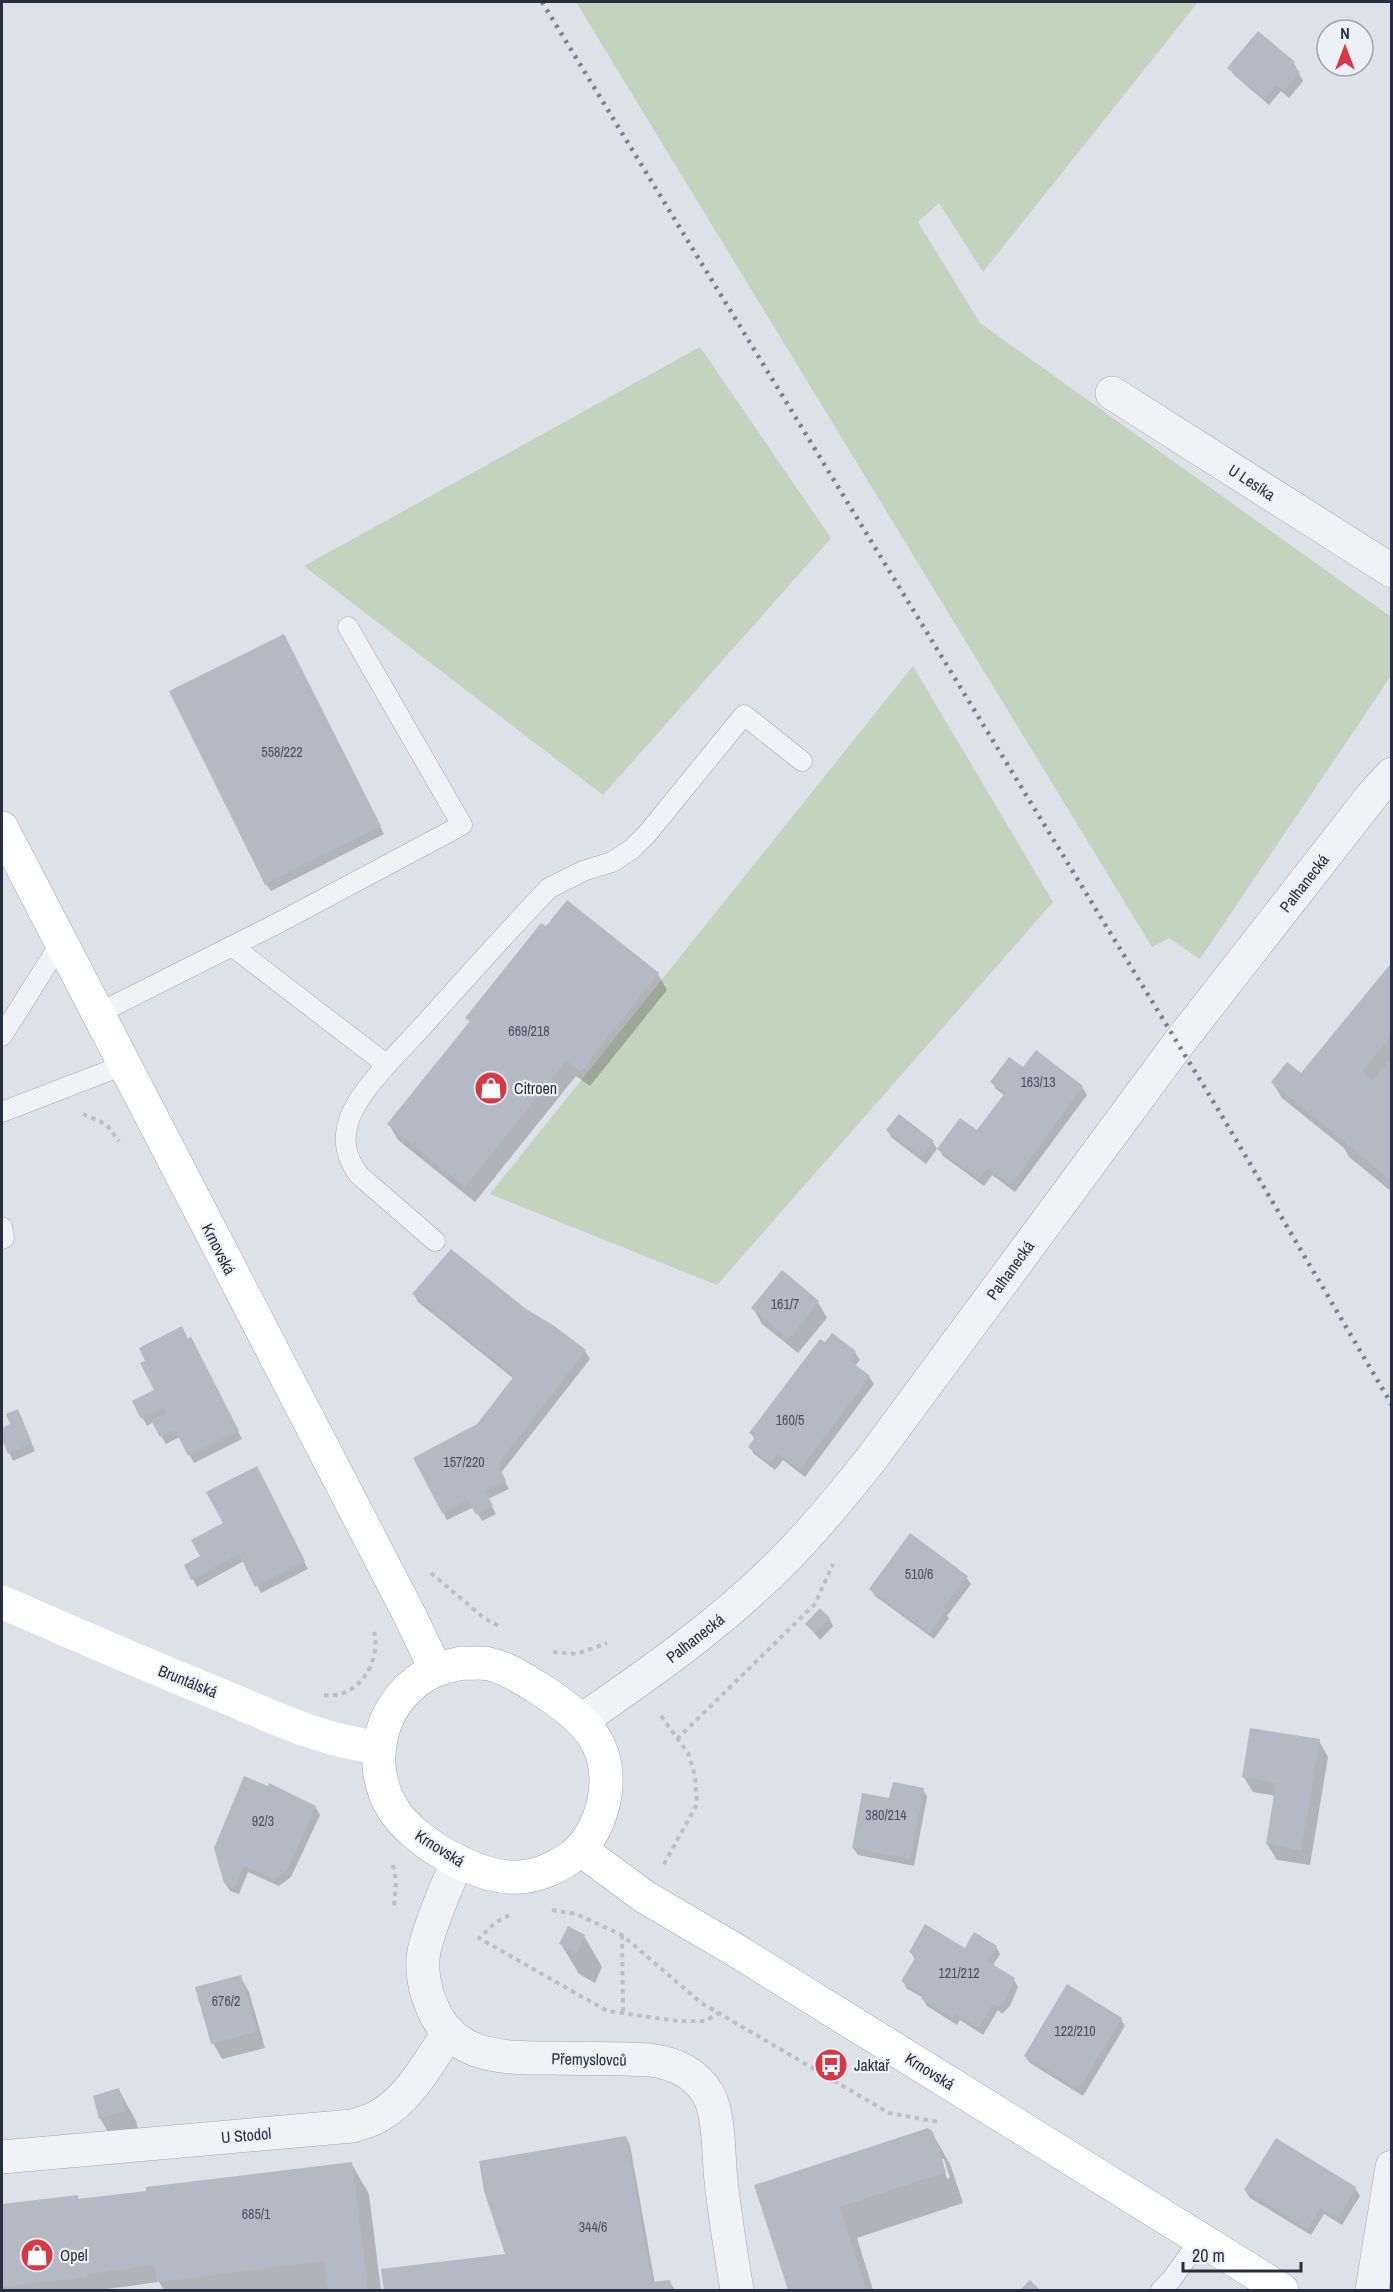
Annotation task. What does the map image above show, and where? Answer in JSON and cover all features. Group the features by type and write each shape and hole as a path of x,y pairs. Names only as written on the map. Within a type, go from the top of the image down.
{"main road":[{"name":"Krnovská","path":"2,828 60,944 403,1601 436,1670"},
{"name":"Bruntálská","path":"2,1602 282,1720 348,1743 378,1747"},
{"name":"Krnovská","path":"462,1663 489,1664 515,1674 568,1707 582,1720 598,1745 605,1768 606,1792 600,1816 589,1838 580,1849 554,1867 533,1876 518,1878 495,1876 457,1861 428,1844 395,1813 384,1792 378,1770 378,1747 384,1724 395,1703 413,1684 436,1670 462,1663"},
{"name":"Krnovská","path":"580,1849 645,1897 737,1951 1282,2290"}],"street":[{"name":"U Lesíka","path":"1112,393 1392,571"},
{"name":"Palhanecká","path":"582,1720 702,1634 738,1604 824,1517 872,1458 1178,1044 1375,792 1392,774"},
{"name":"Přemyslovců","path":"457,1861 427,1941 423,1963 423,1975 429,1999 439,2020 448,2032 471,2049 498,2057 650,2060 673,2064 694,2078 709,2096 714,2111 723,2200 737,2290"},
{"name":"U Stodol","path":"2,2157 352,2126 377,2117 394,2105 422,2073 448,2032"},
{"path":"1372,2290 1392,2167"}],"lane":[{"path":"97,1014 462,825 348,627"},
{"path":"435,1241 358,1175 349,1163 345,1134 355,1105 387,1065 549,888 583,871 612,862 632,849 647,834 744,715 802,761"},
{"path":"2,1036 60,944"},
{"path":"232,946 387,1065"},
{"path":"2,1112 124,1065"},
{"path":"2,1227 4,1238 2,1239"},
{"path":"1161,2290 1200,2240"}],"path":[{"path":"75,1113 91,1116 106,1124 123,1148"},
{"path":"677,1739 814,1604 835,1560"},
{"path":"429,1572 484,1618 502,1628"},
{"path":"321,1694 340,1695 359,1682 367,1672 374,1660 375,1636 372,1627"},
{"path":"548,1651 577,1654 608,1643"},
{"path":"661,1716 688,1753 695,1776 698,1804 663,1866"},
{"path":"545,1910 576,1914 622,1935 700,2002 888,2113 942,2122"},
{"path":"518,1912 495,1923 479,1938 607,2011 678,2021 705,2021 719,2013"},
{"path":"622,1935 623,2014"}],"green space":[{"path":"576,2 1198,2 983,272 939,203 918,222 980,323 1391,617 1391,676 1200,959 1169,938 1152,947"},
{"path":"700,347 831,538 603,795 304,566"},
{"path":"913,666 1053,902 717,1285 490,1194"}],"building":[{"path":"1258,31 1295,62 1292,66 1300,72 1284,91 1276,85 1265,99 1227,68"},
{"path":"284,634 381,826 265,885 169,691"},
{"path":"567,900 659,973 581,1071 566,1061 465,1187 387,1124 470,1021 465,1018 541,923 546,926"},
{"path":"1392,962 1392,1035 1362,1071 1372,1081 1388,1062 1392,1065 1392,1181 1271,1082 1287,1062 1301,1073"},
{"path":"1036,1050 1083,1086 1011,1185 987,1168 979,1179 937,1149 960,1118 977,1130 1005,1093 990,1082 1009,1057 1023,1067"},
{"path":"899,1114 934,1141 921,1157 886,1130"},
{"path":"451,1249 526,1309 553,1325 586,1350 498,1464 506,1481 485,1491 493,1506 476,1515 468,1500 442,1513 413,1458 477,1424 514,1376 412,1294"},
{"path":"782,1270 819,1301 789,1339 751,1308"},
{"path":"182,1326 188,1339 191,1337 239,1431 188,1456 175,1430 160,1437 151,1420 166,1413 163,1408 141,1419 132,1401 154,1390 140,1363 145,1361 139,1348"},
{"path":"832,1333 856,1351 849,1360 870,1376 800,1470 778,1454 770,1463 748,1447 755,1437 749,1433 820,1339 825,1342"},
{"path":"18,1409 32,1443 8,1454 2,1439 2,1428 10,1424 6,1414"},
{"path":"257,1466 305,1561 255,1587 239,1554 191,1580 184,1565 200,1556 191,1540 223,1523 206,1492"},
{"path":"910,1533 968,1576 943,1608 946,1610 929,1633 869,1589"},
{"path":"820,1608 830,1618 815,1633 805,1624"},
{"path":"1250,1728 1320,1739 1301,1850 1266,1844 1276,1783 1242,1777"},
{"path":"244,1776 268,1786 269,1783 316,1806 287,1870 274,1879 244,1866 235,1887 224,1883 214,1848"},
{"path":"893,1782 924,1788 910,1859 852,1848 862,1793 889,1798"},
{"path":"925,1924 965,1948 974,1932 997,1946 987,1961 1015,1978 1006,1998 998,2007 993,2004 978,2028 955,2014 953,2018 921,1999 923,1995 901,1981 916,1957 909,1952"},
{"path":"568,1926 585,1935 577,1953 559,1944"},
{"path":"241,1975 257,2031 211,2044 195,1987"},
{"path":"1067,1984 1122,2018 1079,2089 1024,2056"},
{"path":"119,2088 125,2111 99,2119 93,2096"},
{"path":"928,2128 933,2132 946,2172 840,2207 866,2290 788,2290 754,2185"},
{"path":"626,2136 652,2282 670,2280 672,2290 384,2290 381,2269 505,2254 484,2191 479,2161"},
{"path":"1276,2138 1356,2187 1338,2219 1320,2208 1307,2229 1244,2190"},
{"path":"352,2162 368,2290 328,2290 324,2261 157,2282 155,2265 87,2274 87,2277 2,2287 2,2204 78,2195 78,2199 146,2191 146,2187"},
{"path":"1030,2280 1040,2290 1020,2290"}],"railway":[{"path":"542,2 1219,1111 1392,1405"}],"place":[{"name":"Citroen","path":"491,1088"},
{"name":"Jaktař","path":"831,2065"},
{"name":"Opel","path":"37,2255"}]}
